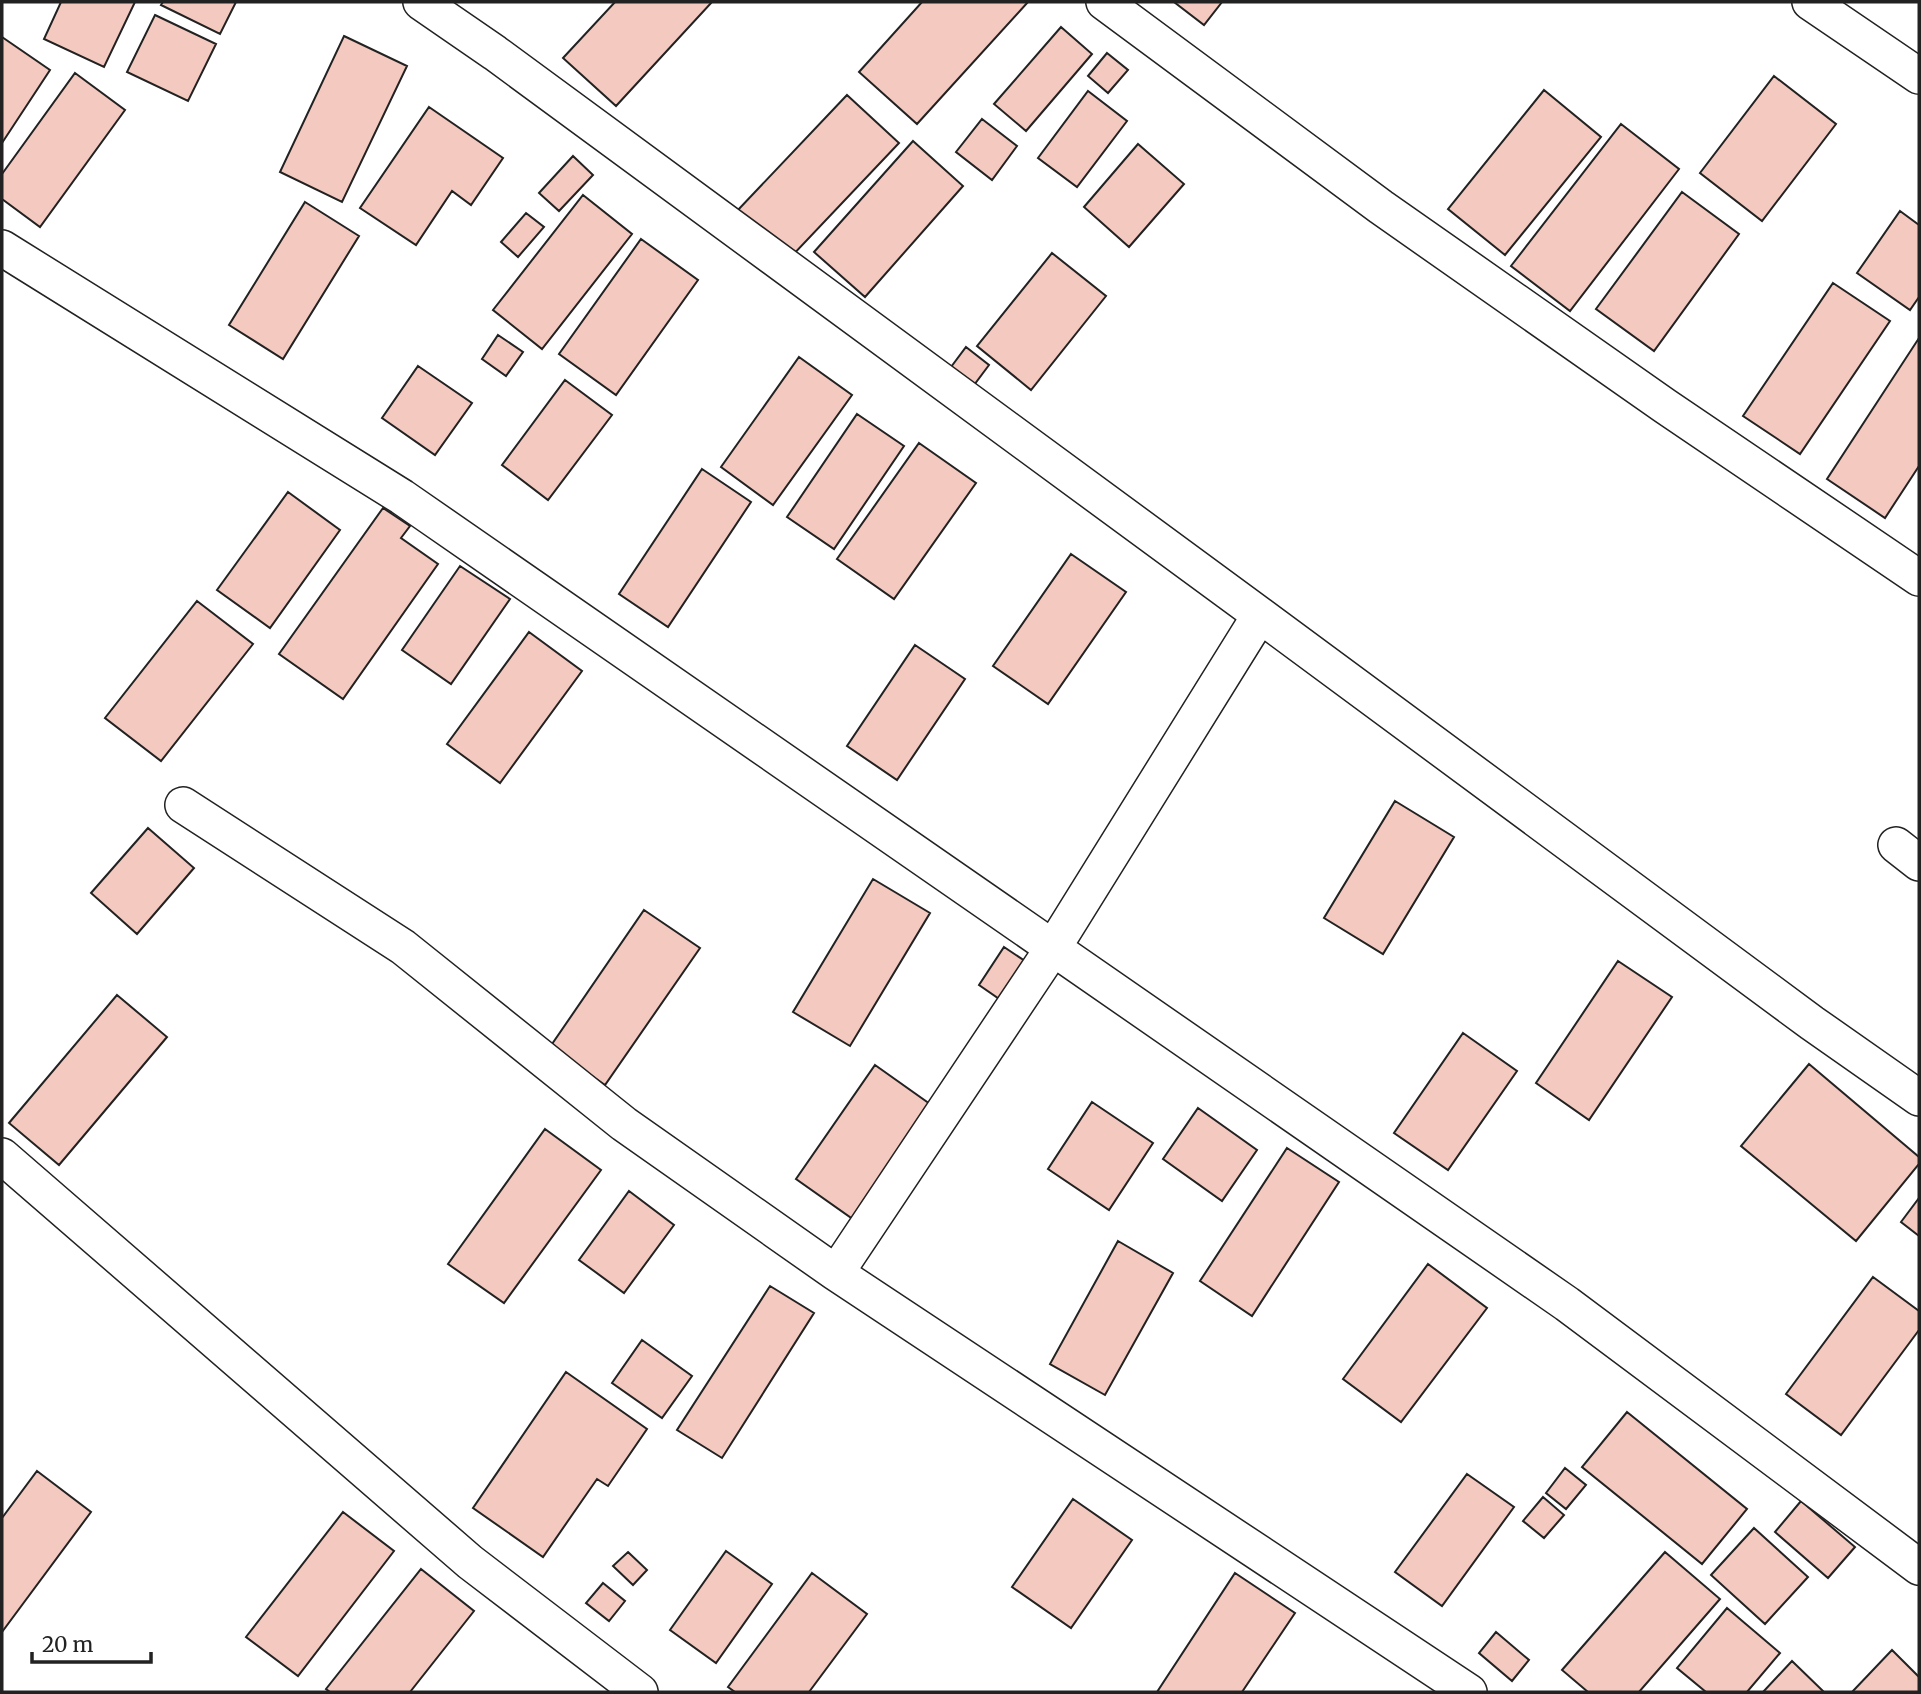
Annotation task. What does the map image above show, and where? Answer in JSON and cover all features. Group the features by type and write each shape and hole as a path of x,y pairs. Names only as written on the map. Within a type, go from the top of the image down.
{"street":[{"path":"421,2 517,69 1801,1014 1919,1098"},
{"path":"1104,2 1381,207 1665,406 1919,578"},
{"path":"1810,2 1919,76"},
{"path":"2,248 402,497 1567,1304 1919,1567"},
{"path":"836,1273 1053,948 1260,615"},
{"path":"183,805 402,947 624,1124 836,1273 1469,1692"},
{"path":"2,1156 470,1562 640,1692"}],"building":[{"path":"61,2 135,2 104,67 44,39"},
{"path":"163,2 236,2 220,34 161,5"},
{"path":"615,2 712,2 616,106 563,58"},
{"path":"922,2 1028,2 917,124 859,72"},
{"path":"1174,2 1222,2 1204,25"},
{"path":"155,15 216,44 188,101 127,72"},
{"path":"1061,27 1092,54 1026,131 994,104"},
{"path":"344,36 407,66 342,202 280,172"},
{"path":"2,37 50,70 2,143"},
{"path":"1107,53 1128,70 1108,93 1088,76"},
{"path":"75,73 125,110 40,227 2,199 2,174"},
{"path":"1774,76 1836,124 1762,221 1700,173"},
{"path":"1544,90 1601,137 1505,255 1448,209"},
{"path":"1088,91 1127,121 1077,187 1038,158"},
{"path":"847,95 899,143 789,259 737,211"},
{"path":"429,107 503,158 471,205 452,191 416,245 360,208"},
{"path":"982,119 1017,146 992,180 956,152"},
{"path":"1621,124 1679,169 1570,311 1511,266"},
{"path":"913,141 963,186 865,297 814,252"},
{"path":"1138,144 1184,184 1129,247 1084,207"},
{"path":"573,156 593,175 559,211 539,193"},
{"path":"1682,192 1739,234 1654,351 1596,309"},
{"path":"583,195 632,234 542,349 493,310"},
{"path":"305,202 359,236 283,359 229,325"},
{"path":"1900,211 1919,225 1919,297 1910,310 1857,273"},
{"path":"526,213 544,227 518,257 501,242"},
{"path":"641,239 698,280 616,395 559,354"},
{"path":"1052,253 1106,296 1031,390 977,346"},
{"path":"1833,283 1890,321 1800,454 1743,416"},
{"path":"498,335 523,352 506,376 482,359"},
{"path":"1919,338 1919,466 1885,518 1827,479"},
{"path":"966,347 989,365 974,385 951,367"},
{"path":"799,357 852,395 773,505 721,467"},
{"path":"418,366 472,403 435,455 382,418"},
{"path":"565,380 612,415 548,500 502,465"},
{"path":"857,414 904,446 834,549 787,517"},
{"path":"919,443 976,483 894,599 837,559"},
{"path":"702,469 751,502 668,627 619,594"},
{"path":"288,492 340,530 270,628 217,590"},
{"path":"383,508 410,526 401,538 438,564 343,699 279,654"},
{"path":"1071,554 1126,592 1048,704 993,666"},
{"path":"460,566 510,599 451,684 402,650"},
{"path":"197,601 253,644 161,761 105,718"},
{"path":"529,632 582,671 500,783 447,744"},
{"path":"915,645 965,679 897,780 847,746"},
{"path":"1395,801 1454,837 1383,954 1324,918"},
{"path":"148,828 194,868 137,934 91,893"},
{"path":"873,879 930,913 850,1046 793,1012"},
{"path":"644,910 700,948 605,1085 550,1047"},
{"path":"1004,947 1034,967 1008,1005 979,985"},
{"path":"1618,961 1672,997 1589,1120 1536,1083"},
{"path":"117,995 167,1037 59,1165 9,1123"},
{"path":"1463,1033 1517,1071 1448,1170 1394,1133"},
{"path":"1809,1064 1919,1157 1919,1164 1856,1241 1741,1146"},
{"path":"875,1065 937,1109 857,1222 796,1179"},
{"path":"1092,1102 1153,1143 1109,1210 1048,1169"},
{"path":"1198,1108 1257,1150 1222,1201 1163,1159"},
{"path":"545,1129 601,1170 504,1303 448,1264"},
{"path":"1287,1148 1339,1182 1252,1316 1200,1281"},
{"path":"629,1191 674,1225 624,1293 579,1260"},
{"path":"1919,1198 1919,1236 1901,1222"},
{"path":"1118,1241 1173,1273 1105,1395 1050,1364"},
{"path":"1428,1264 1487,1308 1401,1422 1343,1379"},
{"path":"1873,1277 1919,1311 1919,1330 1841,1435 1786,1394"},
{"path":"770,1286 814,1313 722,1458 677,1430"},
{"path":"642,1340 692,1376 662,1418 612,1383"},
{"path":"566,1372 647,1429 608,1486 597,1479 543,1557 473,1508"},
{"path":"1627,1412 1747,1509 1702,1564 1582,1467"},
{"path":"1565,1468 1586,1485 1566,1509 1546,1493"},
{"path":"37,1471 91,1512 2,1632 2,1518"},
{"path":"1467,1474 1514,1507 1442,1606 1395,1572"},
{"path":"1543,1497 1564,1515 1544,1538 1523,1521"},
{"path":"1073,1499 1132,1540 1071,1628 1012,1587"},
{"path":"1801,1501 1855,1547 1828,1578 1775,1532"},
{"path":"343,1512 394,1551 298,1676 246,1637"},
{"path":"1754,1528 1808,1577 1765,1624 1711,1575"},
{"path":"726,1551 772,1584 716,1663 670,1630"},
{"path":"628,1552 647,1570 633,1585 613,1566"},
{"path":"1665,1552 1720,1599 1639,1692 1588,1692 1562,1670"},
{"path":"421,1569 474,1611 410,1692 330,1692 326,1689"},
{"path":"812,1573 867,1614 809,1692 735,1692 728,1687"},
{"path":"1235,1573 1295,1613 1242,1692 1157,1692"},
{"path":"603,1583 625,1601 609,1621 586,1603"},
{"path":"1727,1608 1780,1653 1747,1692 1706,1692 1677,1668"},
{"path":"1496,1632 1529,1660 1512,1681 1479,1653"},
{"path":"1892,1650 1919,1677 1919,1692 1852,1692"},
{"path":"1792,1661 1824,1692 1763,1692"}]}
